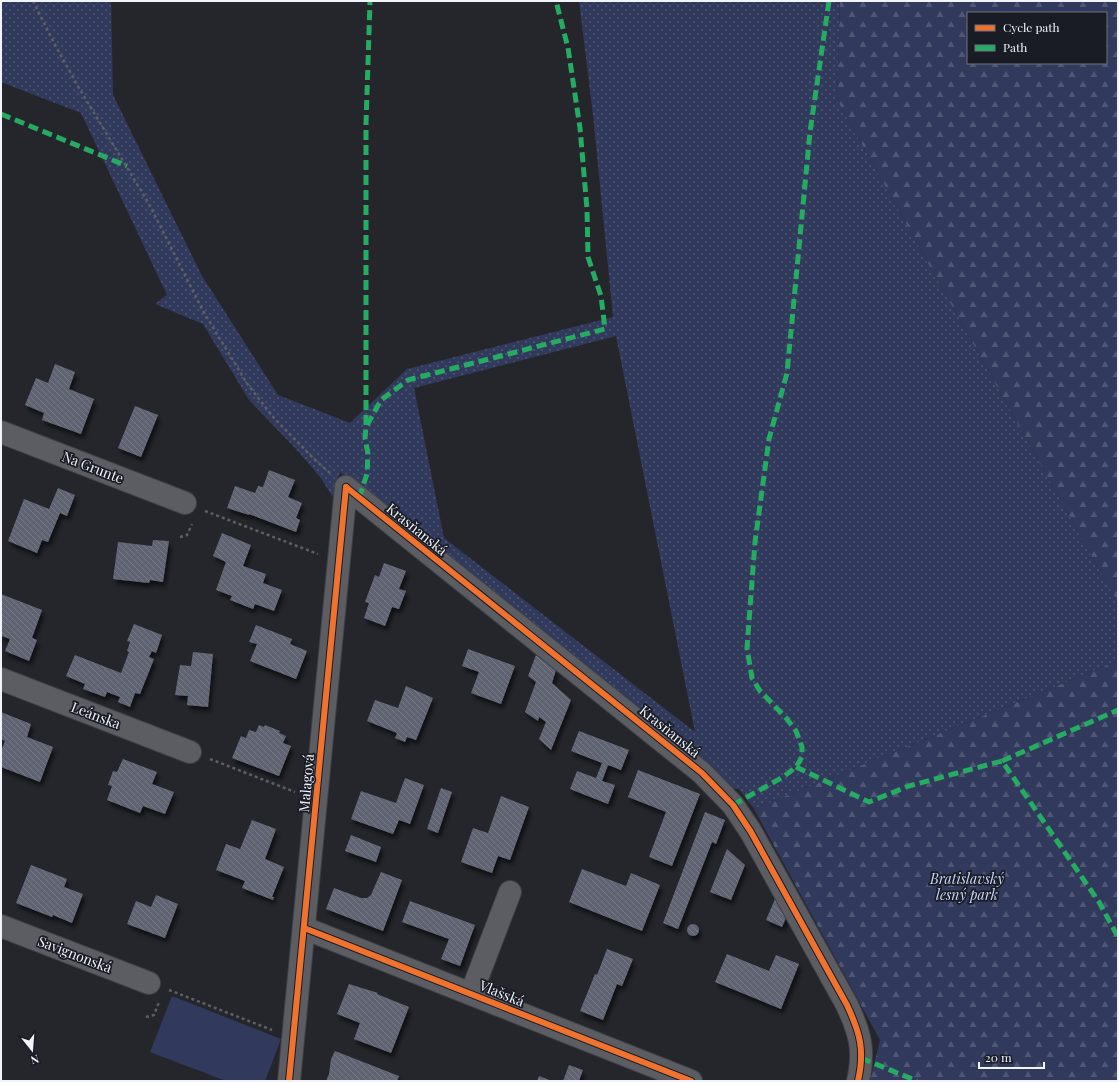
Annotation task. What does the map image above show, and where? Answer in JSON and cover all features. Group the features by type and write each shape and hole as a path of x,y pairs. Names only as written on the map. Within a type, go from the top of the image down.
{"street":[{"name":"Na Grunte","path":"1,432 194,512"},
{"name":"Malagová","path":"289,1081 346,487"},
{"name":"Krasňanská","path":"346,487 702,773 733,805 751,832 853,1018 861,1038 861,1071 858,1081"},
{"name":"Leánska","path":"1,679 190,752"},
{"name":"Vlašská","path":"471,994 510,892"},
{"name":"Savignonská","path":"1,926 158,989"},
{"name":"Vlašská","path":"304,928 691,1081"}],"path":[{"path":"33,1 79,88 149,204 204,311 248,385 274,418 315,460 346,487"},
{"path":"180,537 187,535 194,512 339,563"},
{"path":"190,752 316,800"},
{"path":"146,1017 154,1016 158,989 293,1038"}],"green space":[{"path":"1,1 111,1 113,95 202,276 278,395 350,423 407,369 613,317 593,115 579,1 840,1 837,100 1118,603 1118,661 754,809 739,789 731,789 609,683 541,633 340,472 333,497 320,477 296,449 249,400 203,324 155,304 167,295 81,113 1,82","holes":["616,336 695,732 444,538 414,388"]},
{"path":"840,1 1118,1 1118,603 837,100"},
{"name":"Bratislavský lesný park","path":"1118,661 1118,1081 870,1081 880,1040 754,809"},
{"path":"172,996 281,1039 265,1081 226,1081 150,1052"}],"building":[{"path":"55,364 75,372 69,389 94,399 81,434 42,420 44,413 25,405 36,378 48,383"},
{"path":"135,406 158,415 141,457 118,448"},
{"path":"269,470 295,480 288,497 302,503 296,518 300,520 296,532 249,514 227,508 235,486 255,493 258,486 263,487"},
{"path":"58,488 75,495 67,516 60,513 48,542 42,540 37,553 8,541 24,499 49,509"},
{"path":"222,533 251,545 243,566 266,574 263,583 282,590 274,611 255,604 253,609 230,600 232,596 216,590 226,562 213,556"},
{"path":"153,540 169,541 163,582 150,580 149,583 113,579 118,542 152,546"},
{"path":"384,563 406,571 399,589 406,591 399,609 392,607 385,626 364,618 369,603 365,602 375,575 379,577"},
{"path":"1,594 42,610 32,638 37,640 29,661 5,651 10,639 2,636 1,638"},
{"path":"134,624 162,635 156,653 152,651 149,657 154,659 140,694 135,693 130,707 118,702 120,697 107,692 105,697 83,689 85,684 66,676 75,655 121,673 129,652 127,651 130,642 127,641"},
{"path":"256,625 292,639 290,644 307,651 296,679 250,661 257,644 249,642"},
{"path":"468,649 515,666 501,704 471,693 479,672 462,666"},
{"path":"193,652 213,654 208,707 187,705 188,696 175,695 180,665 191,666"},
{"path":"536,655 556,670 552,683 571,700 551,750 539,739 546,722 539,717 538,721 525,712 536,682 528,676"},
{"path":"406,686 433,698 416,740 407,737 405,742 395,738 397,733 367,721 375,700 398,708"},
{"path":"1,712 31,724 27,737 53,747 40,782 1,767 1,751 5,741 1,739"},
{"path":"259,725 264,727 265,725 280,731 279,733 286,736 283,743 291,746 279,776 232,758 241,736 246,738 249,730 256,732"},
{"path":"579,731 629,750 621,770 608,765 602,781 615,785 608,804 570,789 577,771 596,778 602,763 571,751"},
{"path":"123,759 157,772 152,784 174,792 165,814 143,806 140,813 107,800 112,786 108,785 113,771 117,772"},
{"path":"638,770 700,794 672,866 649,857 666,812 628,797"},
{"path":"405,778 424,785 410,824 399,820 393,834 351,819 361,791 396,803"},
{"path":"441,788 452,792 438,833 427,829"},
{"path":"501,796 529,807 510,860 498,856 492,873 461,862 473,828 488,833"},
{"path":"705,812 725,820 716,844 712,842 678,929 663,923"},
{"path":"252,820 276,829 265,859 284,867 272,897 274,897 273,900 242,888 245,881 216,870 226,844 240,849"},
{"path":"351,835 381,847 376,862 345,851"},
{"path":"727,849 745,865 731,900 710,892"},
{"path":"31,865 67,879 64,887 83,894 72,923 16,903"},
{"path":"582,869 626,886 631,873 660,885 642,931 569,902"},
{"path":"381,872 402,880 383,931 326,909 334,888 361,898 367,898 371,895"},
{"path":"156,895 178,904 165,938 127,924 136,901 151,907"},
{"path":"775,899 786,918 782,927 766,920"},
{"path":"410,901 475,925 460,966 441,959 449,939 402,922"},
{"path":"695,924 698,925 698,935 691,936 688,935 687,928 688,925"},
{"path":"607,949 633,959 622,986 617,984 603,1020 580,1011 595,974 597,975"},
{"path":"727,954 769,971 776,955 799,964 781,1009 715,982"},
{"path":"349,984 378,993 377,994 409,1007 391,1053 354,1039 360,1023 337,1014"},
{"path":"335,1051 399,1076 397,1081 326,1081 329,1074 331,1059"},
{"path":"569,1065 583,1070 579,1081 563,1081"},
{"path":"539,1076 552,1081 537,1081"}],"marked path":[{"path":"366,425 366,124 370,1"},
{"path":"359,498 367,474 368,454 365,438 366,427 381,400 408,380 605,329 601,296 588,257 587,209 580,128 568,48 556,1"},
{"path":"733,805 783,777 796,767 802,757 802,747 796,731 787,719 760,691 752,678 747,648 755,542 769,439 787,373 810,132 829,1"},
{"path":"1,114 127,166"},
{"path":"1002,761 1118,710"},
{"path":"796,767 869,802 909,786 1002,761 1099,902 1118,937"},
{"path":"861,1058 917,1081"}],"cycle path":[{"path":"346,487 702,773 733,805 751,832 847,1005 855,1024 860,1042 861,1060 858,1081"},
{"path":"289,1081 346,487"},
{"path":"304,928 691,1081"}]}
